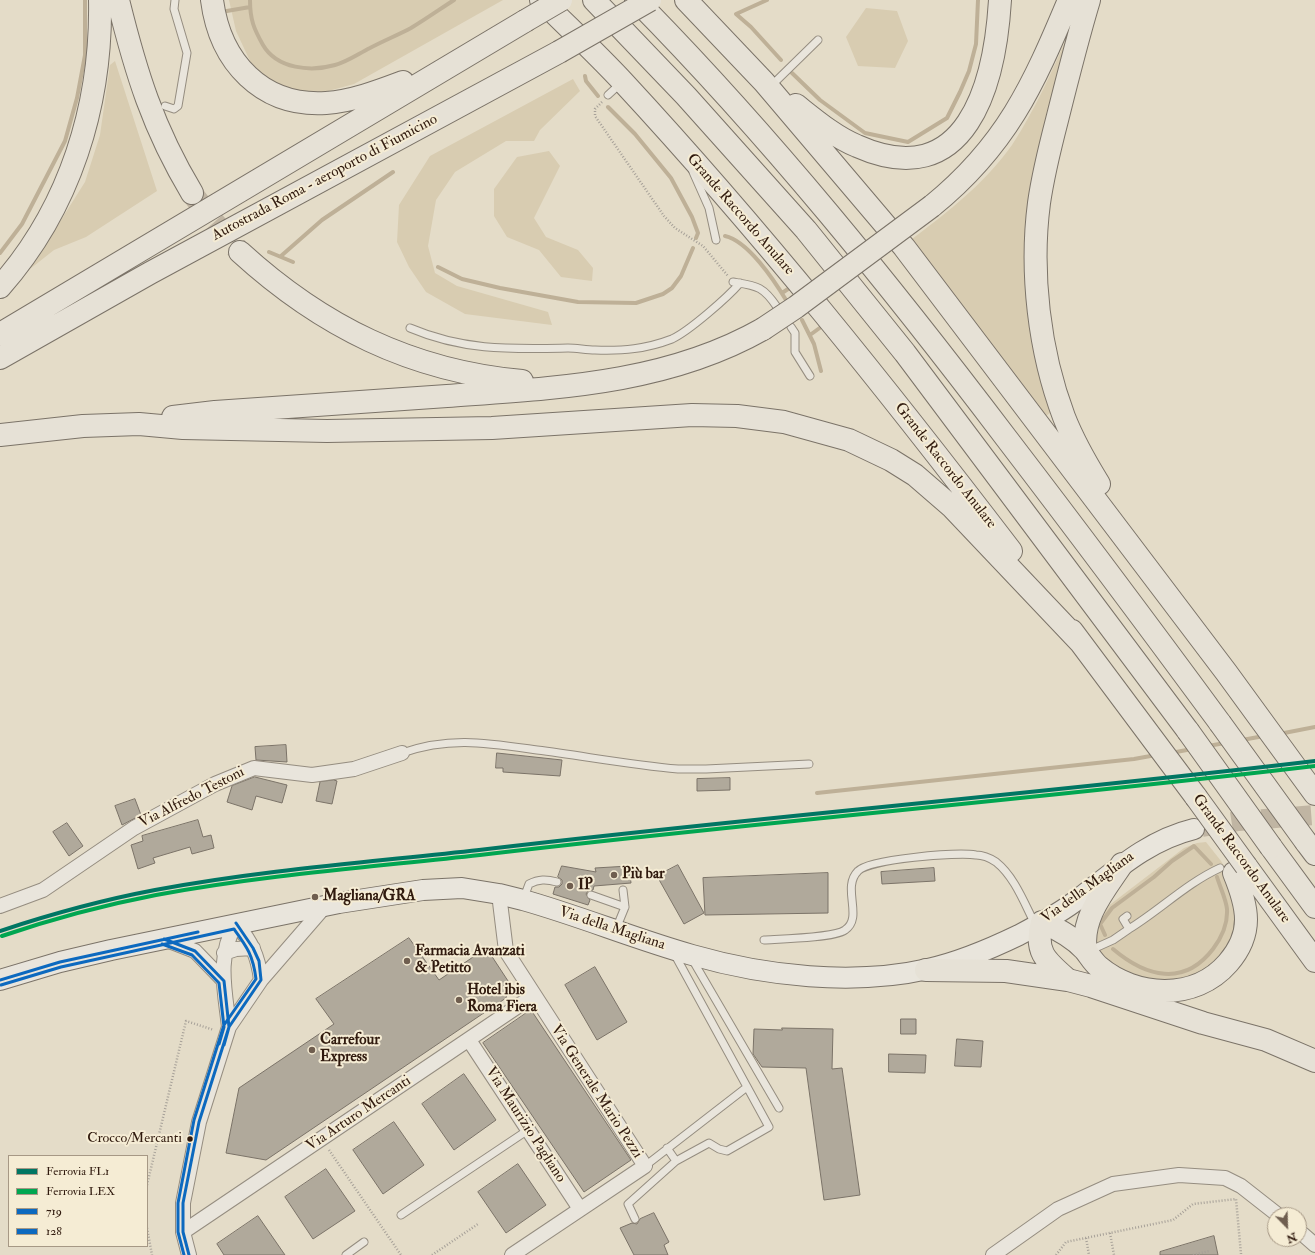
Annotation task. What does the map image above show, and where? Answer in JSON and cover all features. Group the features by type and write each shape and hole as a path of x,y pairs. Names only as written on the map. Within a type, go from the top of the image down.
{"highway":[{"path":"0,287 38,238 56,205 74,165 84,134 98,63 100,0"},
{"path":"118,0 149,109 166,148 192,193"},
{"path":"212,0 217,26 222,40 231,56 243,72 259,86 269,92 299,102 333,102 373,93 474,51"},
{"name":"Grande Raccordo Anulare","path":"540,0 615,88 684,151 768,246 893,398 1081,643 1196,797 1233,869 1315,961"},
{"name":"Autostrada Roma - aeroporto di Fiumicino","path":"0,334 561,0"},
{"name":"Grande Raccordo Anulare","path":"594,0 686,96 806,230 905,353 1188,731 1315,907"},
{"path":"636,0 685,49 781,156 916,320 1108,572 1310,848"},
{"name":"Autostrada Roma - aeroporto di Fiumicino","path":"0,358 150,272 559,52 650,0"},
{"path":"686,0 767,84 904,247 1255,710 1315,794"},
{"path":"767,84 828,129 857,147 885,156 898,158 913,157 930,153 942,147 959,134 971,120 979,104 992,62 1000,0"},
{"path":"0,435 83,426 138,424 215,412 525,390 607,382 694,360 733,344 763,329 796,307 932,206 960,183 977,165 1008,125 1038,71 1069,0"},
{"path":"1089,0 1053,137 1039,202 1036,273 1040,318 1057,394 1064,418 1090,469 1115,508 1202,632 1226,672"},
{"path":"240,252 277,285 308,307 356,335 401,355 454,370 515,381 562,383 607,382"},
{"path":"138,424 195,429 399,431 492,428 635,418 717,415 750,417 798,425 849,440 886,457 914,475 956,511 1081,643"},
{"path":"1088,955 1084,933 1087,924 1096,905 1122,864"},
{"path":"1068,980 1050,964 1040,950 1038,940 1039,924 1061,931 1106,973 1150,991 1161,992 1180,990 1198,985 1211,978 1222,970 1232,959 1246,927 1246,907 1233,869"},
{"path":"926,970 1006,971 1068,980 1091,986 1203,1023 1266,1040 1315,1061"}],"main road":[{"name":"Via della Magliana","path":"0,980 60,962 236,923 326,905 423,890 462,888 499,894 523,900 681,952 767,972 799,976 853,976 926,970 981,952 1039,924 1071,904 1139,852 1160,840 1194,829"}],"street":[{"name":"Via Alfredo Testoni","path":"0,906 43,890 134,828 215,784 245,770 254,768 312,774 354,769 402,753"},
{"name":"Via Generale Mario Pezzi","path":"499,894 506,951 533,996 645,1166 512,1255"},
{"path":"189,1255 183,1232 184,1203 200,1122 229,1027 260,980 326,905"},
{"path":"229,1027 224,981 224,953 227,938 236,923 253,948 259,962 260,980"},
{"path":"164,939 195,951 224,981"},
{"path":"224,953 253,948"},
{"name":"Via Arturo Mercanti","path":"183,1232 533,996"},
{"name":"Via Maurizio Pagliano","path":"468,1040 580,1209"},
{"path":"993,1255 1058,1209 1112,1184 1179,1176 1225,1178 1242,1186 1268,1207"},
{"path":"1307,1238 1315,1245"}],"lane":[{"path":"165,106 174,110 178,106 187,53 174,9 175,0"},
{"path":"767,84 788,69 818,40"},
{"path":"684,151 708,208 716,240"},
{"path":"410,328 428,335 468,346 540,350 569,348 594,350 638,350 673,338 694,324 729,295 736,283 754,286 767,292 777,307"},
{"path":"791,327 795,333 795,352 810,376"},
{"path":"402,753 421,746 460,742 500,745 678,769 706,770 809,764"},
{"path":"764,940 841,933 851,923 853,913 851,887 856,872 875,863 950,855 976,855 995,862 1010,878 1039,924"},
{"path":"1088,955 1093,949 1114,940 1167,904 1198,879 1233,869"},
{"path":"523,900 529,884 538,879 557,882"},
{"path":"616,930 625,907 623,890"},
{"path":"591,895 625,907"},
{"path":"1127,916 1123,918 1129,929"},
{"path":"635,1218 628,1204 676,1161 709,1143 719,1149 727,1151 769,1127 747,1087 681,952"},
{"path":"681,952 779,1108"},
{"path":"645,1166 747,1087"},
{"path":"401,1215 528,1130"},
{"path":"667,1148 676,1161"},
{"path":"346,1255 364,1242"}],"path":[{"path":"615,88 595,109 595,116 664,216 675,228 703,246 736,283"},
{"path":"148,1181 186,1021"},
{"path":"322,1139 401,1255"},
{"path":"1056,1255 1066,1242 1174,1220 1193,1204 1236,1199 1241,1254"},
{"path":"432,1255 478,1224"},
{"path":"148,1233 152,1255"},
{"path":"1110,1233 1114,1255"},
{"path":"1086,1238 1089,1255"},
{"path":"1193,1255 1210,1251"}],"shaded area":[{"path":"229,0 503,0 354,84 321,93 297,93 260,75 250,61 236,31"},
{"path":"866,8 897,11 908,41 895,68 858,66 846,37"},
{"path":"1069,33 1038,194 1054,410 1046,416 912,239 966,196 1002,159 1036,104"},
{"path":"115,61 157,191 86,237 54,250 30,269 85,182 100,135 110,65"},
{"path":"573,79 580,91 540,130 534,141 506,141 455,172 436,200 428,246 435,273 457,286 548,312 552,325 465,314 426,292 409,267 397,242 399,205 430,156"},
{"path":"549,151 560,166 534,218 546,237 578,250 593,268 592,281 561,277 539,250 507,237 494,216 494,189 517,157"},
{"path":"1206,842 1221,861 1237,888 1234,949 1178,986 1123,973 1096,951 1093,937 1103,910 1184,848 1197,843"}],"building":[{"path":"286,745 287,762 256,760 255,747"},
{"path":"497,753 562,760 560,776 503,772 503,768 496,768"},
{"path":"255,777 287,785 282,803 256,796 252,810 227,802 232,786"},
{"path":"730,778 730,790 697,791 697,779"},
{"path":"337,781 332,804 316,801 320,782"},
{"path":"135,799 141,815 122,825 115,806"},
{"path":"198,820 203,837 211,835 214,848 192,854 190,847 153,858 155,863 138,869 131,845 143,841 142,836"},
{"path":"67,823 83,846 69,856 53,832"},
{"path":"678,865 704,913 684,924 657,876"},
{"path":"562,866 596,872 595,868 629,866 631,883 594,886 593,890 588,891 586,894 590,900 588,905 553,894 555,887 559,887 562,884 562,880 558,877"},
{"path":"934,868 935,881 882,884 881,872"},
{"path":"828,873 828,913 705,915 703,878"},
{"path":"409,938 439,980 482,951 491,955 510,984 506,998 266,1160 226,1153 239,1088 334,1024 316,999"},
{"path":"595,967 627,1022 597,1040 565,985"},
{"path":"531,1010 631,1160 584,1192 483,1043"},
{"path":"901,1019 916,1019 916,1034 901,1034"},
{"path":"782,1028 833,1029 832,1069 842,1068 860,1195 824,1200 806,1068 762,1067 753,1054 754,1029 782,1030"},
{"path":"957,1039 983,1041 981,1067 955,1066"},
{"path":"889,1054 926,1055 925,1073 889,1072"},
{"path":"464,1074 496,1120 454,1150 422,1104"},
{"path":"394,1122 424,1165 383,1194 353,1150"},
{"path":"518,1164 546,1205 506,1233 478,1192"},
{"path":"326,1169 355,1211 313,1239 285,1197"},
{"path":"654,1213 669,1242 664,1245 668,1255 634,1255 620,1228 632,1223 637,1224 640,1219"},
{"path":"258,1216 285,1255 224,1255 217,1244"},
{"path":"1214,1236 1218,1255 1160,1255 1160,1252"}],"waterway":[{"path":"0,253 22,224 65,141 77,98 85,55 85,0"},
{"path":"250,0 253,24 263,45 269,53 286,64 305,68 326,67 348,60 411,28 454,0"},
{"path":"767,0 736,14 751,27 781,60"},
{"path":"792,73 820,100 865,133 908,142 947,118 960,92 969,71 976,44 978,0"},
{"path":"221,12 250,7"},
{"path":"585,76 586,81 598,96"},
{"path":"608,107 635,134 671,178 692,217 698,233 696,238"},
{"path":"281,256 322,220 393,172"},
{"path":"725,236 734,239 743,245 760,262 786,300"},
{"path":"438,267 462,279 500,288 578,302 636,303 663,294 672,288 681,276 693,248"},
{"path":"269,252 293,262"},
{"path":"782,293 788,289"},
{"path":"802,320 814,344 821,371"},
{"path":"810,335 821,327"},
{"path":"1279,734 1315,727"},
{"path":"1242,740 1264,736"},
{"path":"1208,746 1225,743"},
{"path":"1171,753 1192,749"},
{"path":"817,793 1134,759 1156,755"},
{"path":"1105,935 1100,924 1112,908 1154,877 1172,861 1194,846 1211,864"},
{"path":"1113,949 1138,966 1164,974 1177,973 1190,969 1202,961 1219,940 1224,930 1227,915 1224,897 1217,877"}],"tunnel":[{"path":"194,196 240,252"},
{"path":"1202,827 1239,821 1315,815"}],"rail line":[{"name":"FL1","path":"0,931 116,898 236,877 583,838 1315,761"},
{"name":"LEX","path":"2,936 117,903 237,882 584,843 1315,766"}],"transit line":[{"name":"719","path":"189,1255 183,1232 183,1203 199,1122 229,1027 261,980 259,961 253,948 236,923"},
{"name":"128","path":"1,985 61,967 234,929 249,952 256,979 224,1025 194,1120 178,1203 178,1232 184,1255"},
{"name":"719","path":"0,980 60,962 198,932"},
{"name":"719","path":"164,939 195,951 224,981 229,1027 224,1045"},
{"name":"128","path":"162,944 192,955 219,983 224,1027 219,1044"}],"place":[{"name":"Più bar","path":"614,875"},
{"name":"IP","path":"570,886"},
{"name":"Magliana/GRA","path":"315,897"},
{"name":"Farmacia Avanzati & Petitto","path":"407,961"},
{"name":"Hotel ibis Roma Fiera","path":"459,1000"},
{"name":"Carrefour Express","path":"312,1050"},
{"name":"Crocco/Mercanti","path":"190,1139"}]}
